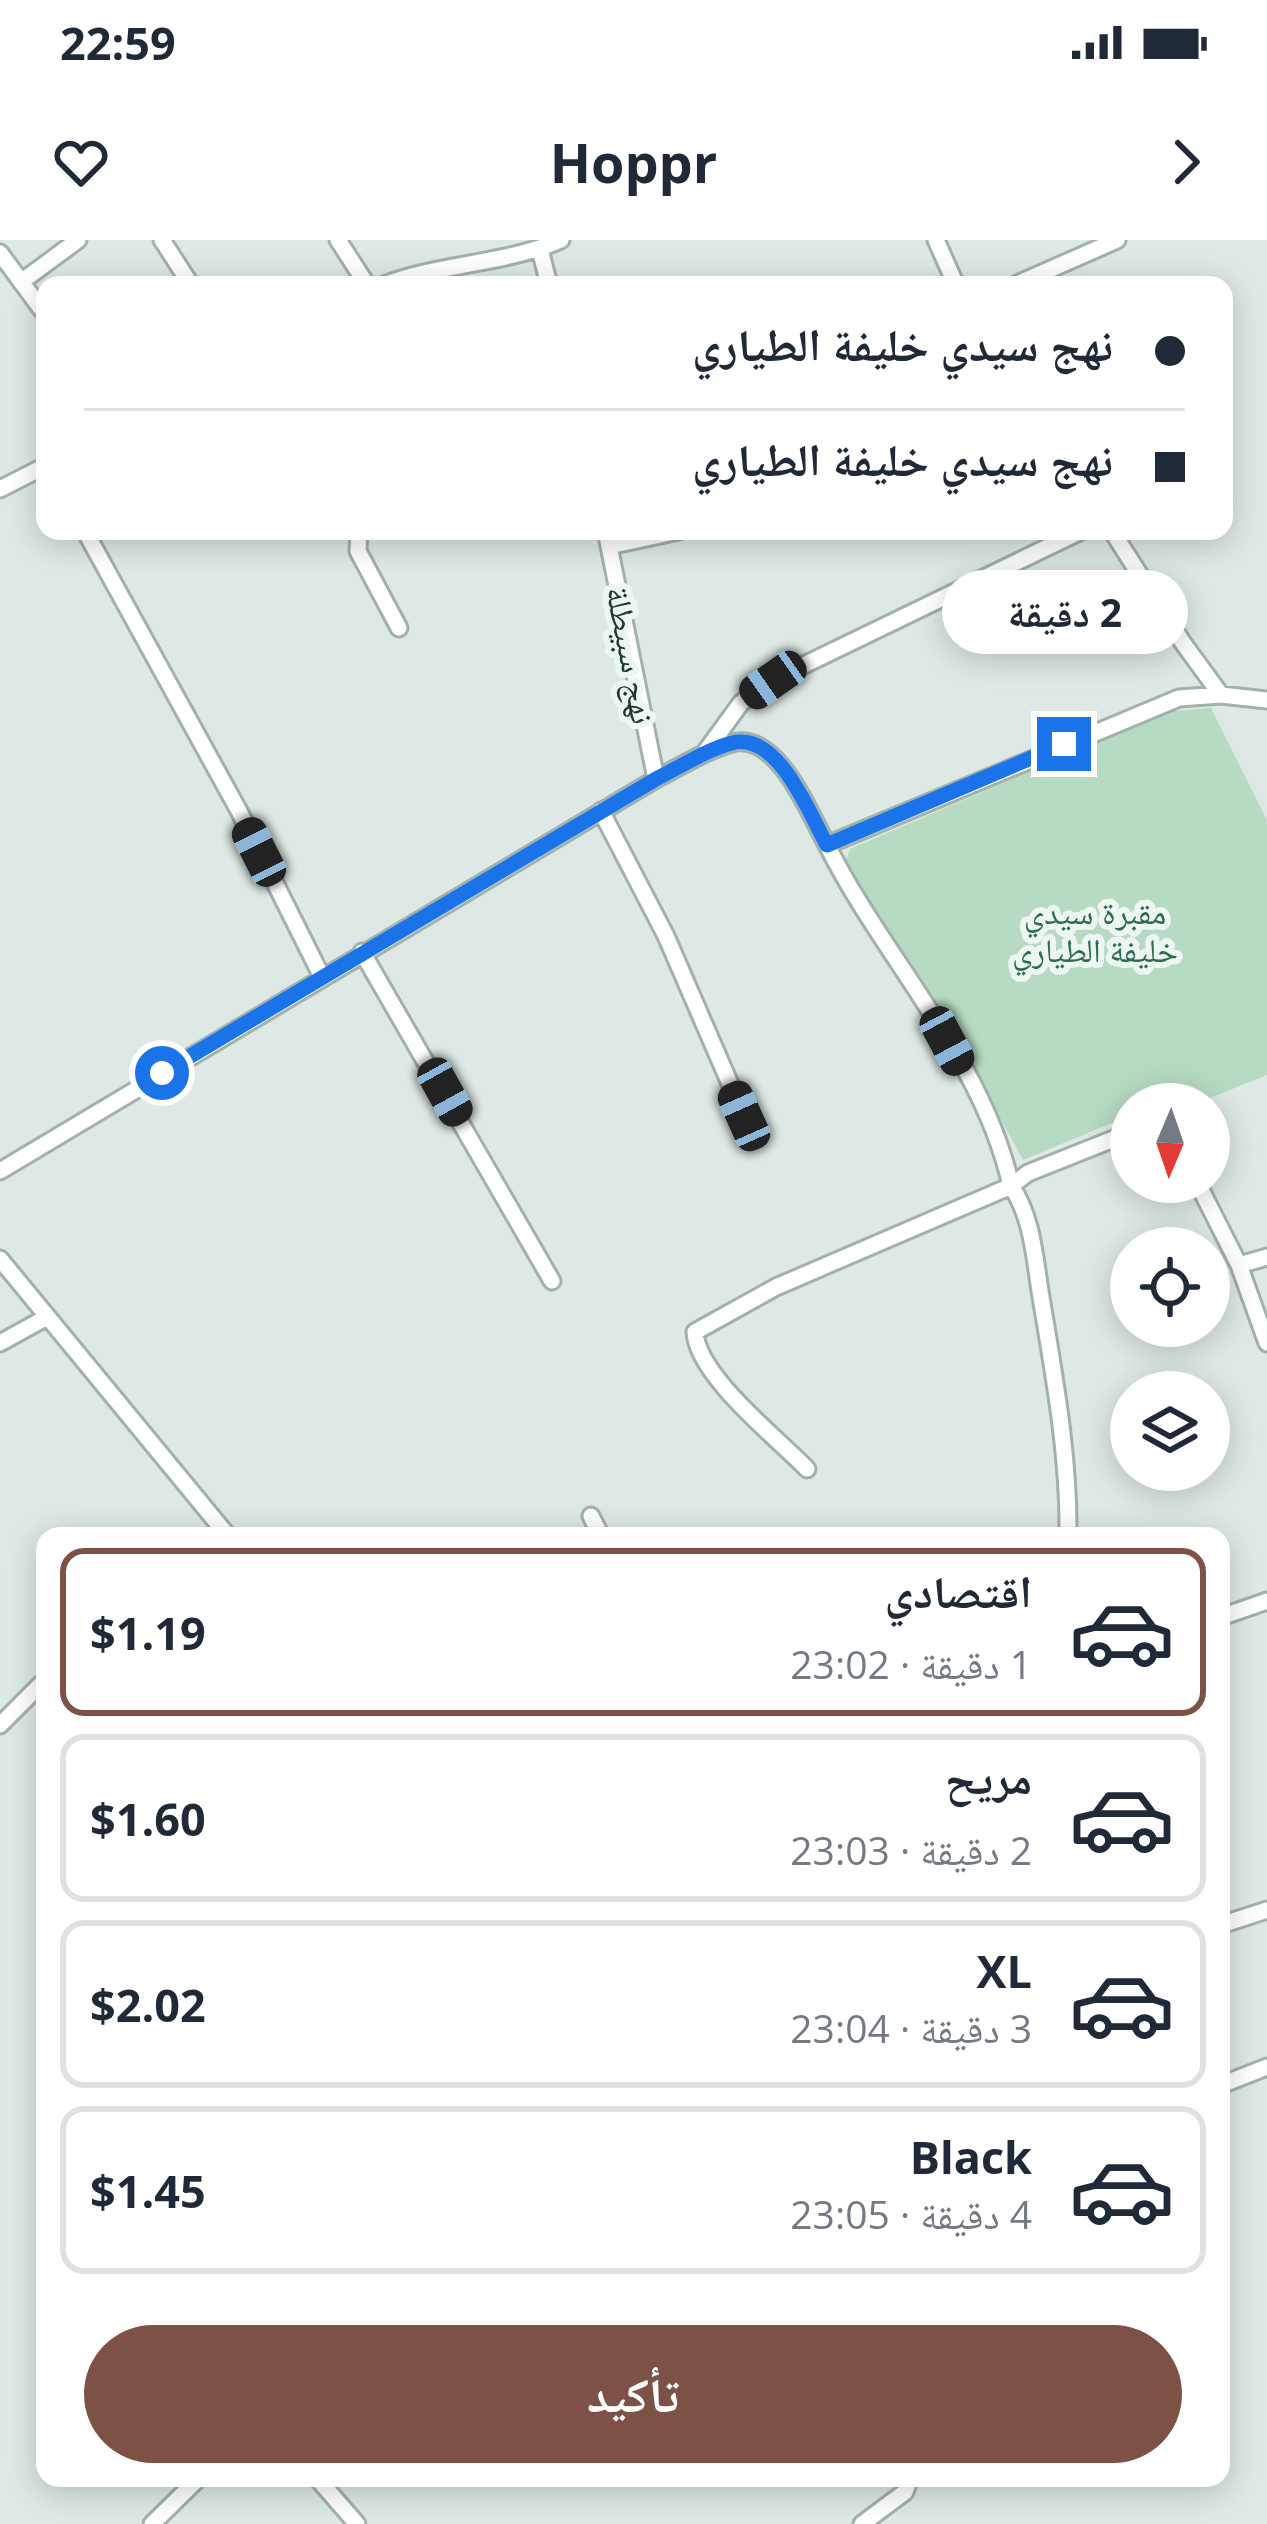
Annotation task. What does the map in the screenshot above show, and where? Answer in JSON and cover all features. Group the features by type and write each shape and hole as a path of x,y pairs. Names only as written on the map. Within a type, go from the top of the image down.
{"street":[{"path":"21,282 78,240"},
{"path":"163,240 185,276"},
{"path":"338,240 361,276"},
{"path":"414,276 540,249 561,240"},
{"path":"936,240 952,276"},
{"path":"1035,276 1117,240"},
{"path":"540,249 547,276"},
{"path":"0,253 36,302"},
{"path":"0,489 36,471"},
{"path":"90,540 238,811 322,977"},
{"path":"359,540 358,550 399,628"},
{"name":"نهج سبيطلة","path":"608,540 656,779"},
{"path":"703,756 741,703 773,680 1062,540"},
{"path":"1118,540 1221,694"},
{"path":"827,845 1179,698 1221,694 1267,700"},
{"path":"0,1171 656,779 732,743 746,742 770,752 850,891 947,1041 1004,1159 1032,1243 1065,1441 1068,1527"},
{"path":"601,811 666,936 744,1116"},
{"path":"362,952 552,1281"},
{"path":"807,1469 720,1384 695,1341 695,1331 776,1287 1110,1140"},
{"path":"1208,1203 1239,1265 1267,1342"},
{"path":"1239,1265 1267,1257"},
{"path":"0,1259 221,1527"},
{"path":"0,1343 46,1317"},
{"path":"591,1516 596,1527"},
{"path":"1230,1613 1267,1601"},
{"path":"0,1725 36,1689"},
{"path":"1230,1921 1267,1910"},
{"path":"1230,2081 1267,2067"},
{"path":"152,2524 190,2487"},
{"path":"325,2487 357,2524"},
{"path":"862,2524 907,2487"}],"green space":[{"name":"مقبرة سيدي خليفة الطياري","path":"1211,708 1267,820 1267,1075 1230,1090 1230,1083 1110,1083 1110,1124 1023,1160 943,1013 845,863 850,849 1171,711"}],"route":[{"path":"162,1073 656,779 732,743 758,744 770,752 827,845 1064,744"}]}
